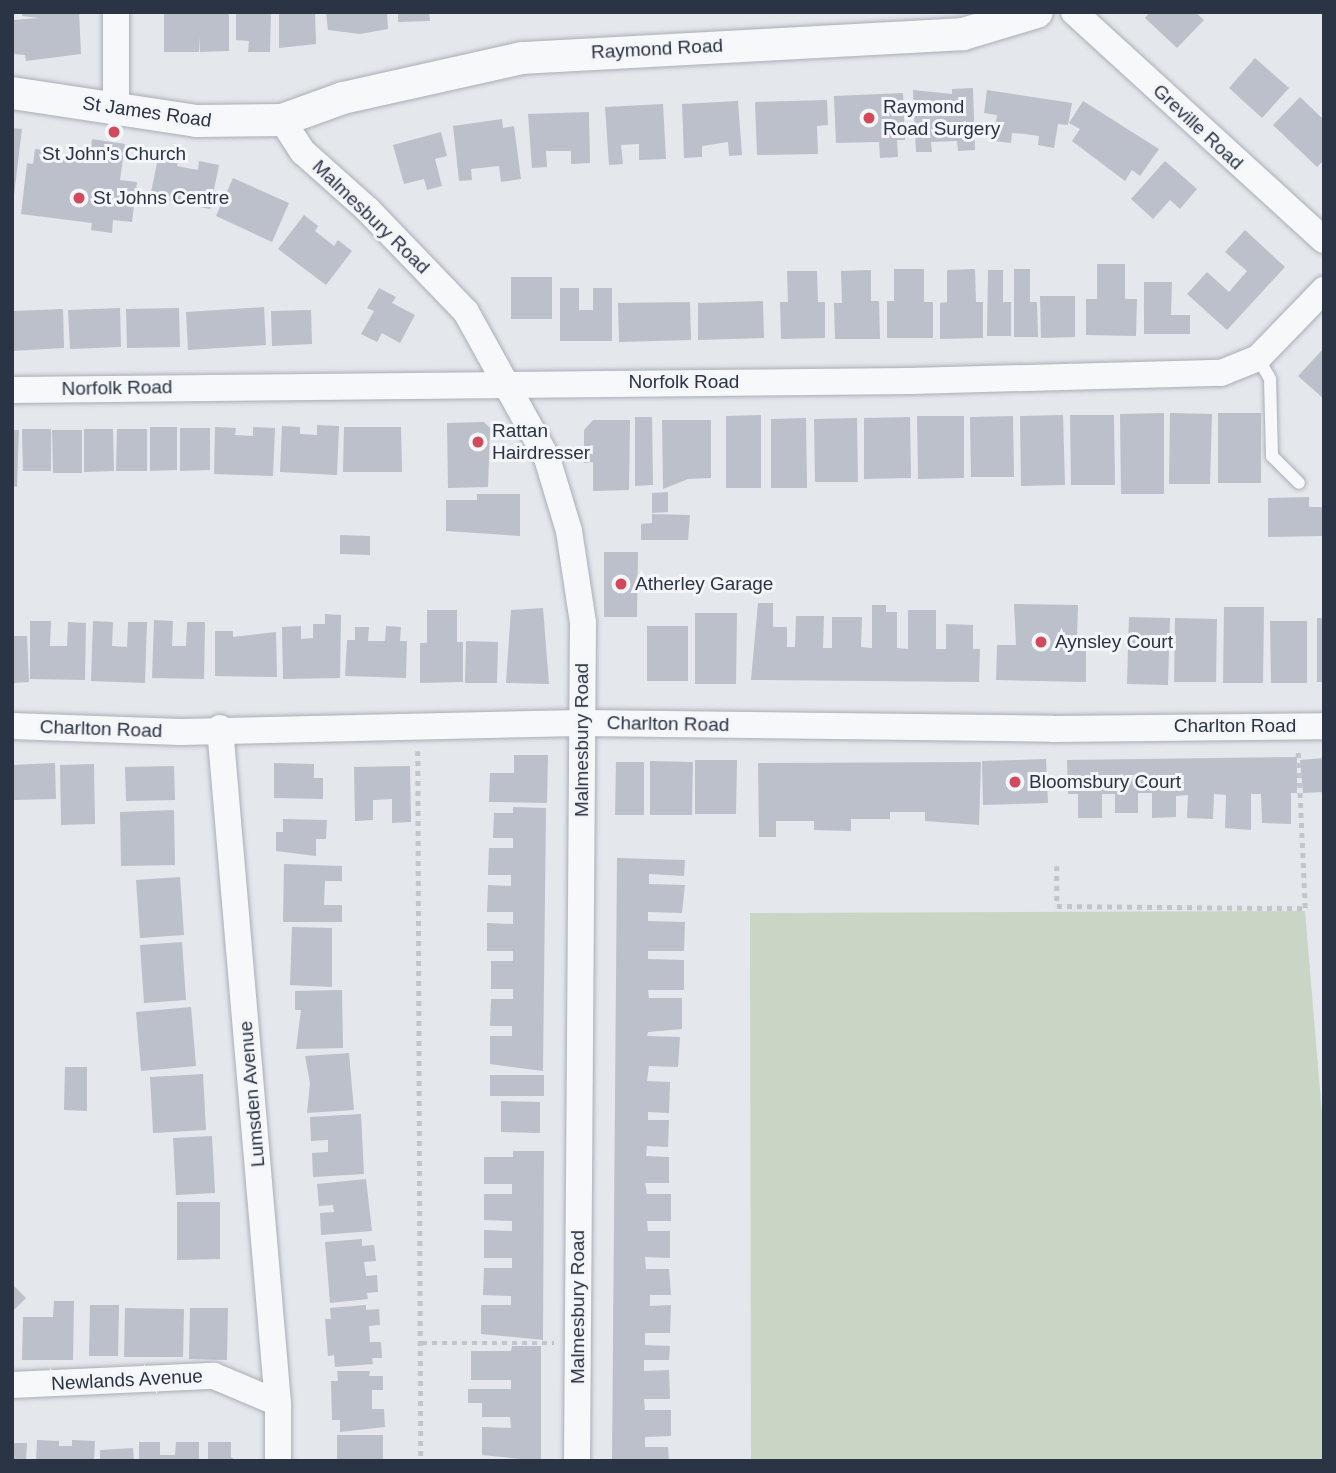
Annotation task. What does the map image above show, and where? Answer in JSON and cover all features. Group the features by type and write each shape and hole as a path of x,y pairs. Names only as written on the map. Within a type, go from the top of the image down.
{"street":[{"path":"116,12 116,108"},
{"name":"Raymond Road","path":"282,120 343,98 522,58 963,34 1037,12"},
{"name":"Greville Road","path":"1074,12 1324,240"},
{"name":"St James Road","path":"12,93 197,121 282,120"},
{"name":"Malmesbury Road","path":"282,120 310,159 369,210 466,312 509,383 547,458 569,531 583,622 577,1461"},
{"name":"Norfolk Road","path":"12,390 910,381 1221,373 1258,358 1324,290"},
{"name":"Charlton Road","path":"12,726 181,732 220,728 582,723 1053,729 1324,726"},
{"name":"Lumsden Avenue","path":"220,728 278,1403 278,1461"},
{"name":"Newlands Avenue","path":"12,1385 214,1376 278,1403"}],"lane":[{"path":"1258,358 1270,379 1272,456 1300,483"}],"path":[{"path":"417,725 421,1461"},
{"path":"1057,866 1057,906 1305,908 1297,726"},
{"path":"422,1343 578,1344"}],"green space":[{"path":"1305,911 1324,1138 1324,1461 751,1461 750,913"}],"building":[{"path":"22,12 79,12 81,54 26,61 25,55 12,54 12,20 39,18 22,16"},
{"path":"164,12 229,12 229,51 200,52 199,37 199,52 164,52"},
{"path":"236,12 271,12 270,52 248,52 249,41 236,40"},
{"path":"279,12 315,12 316,44 279,48"},
{"path":"326,12 387,12 388,29 360,34 328,30"},
{"path":"398,12 429,12 430,21 398,22"},
{"path":"1150,12 1195,12 1204,20 1177,48 1145,18"},
{"path":"1255,58 1289,88 1262,118 1229,88"},
{"path":"973,88 975,150 958,151 957,141 931,142 932,152 916,152 913,90 952,94 952,89"},
{"path":"987,90 1072,103 1068,125 1058,124 1054,148 1038,145 1039,136 1025,134 1012,133 1011,143 993,141 997,115 984,113"},
{"name":"Raymond Road Surgery","path":"903,93 905,140 897,140 898,157 880,158 879,142 836,143 834,96"},
{"path":"1300,97 1324,120 1324,160 1317,167 1273,125"},
{"path":"827,100 828,125 817,126 818,154 757,155 755,102"},
{"path":"738,101 742,155 729,156 728,142 702,146 702,157 684,158 682,104"},
{"path":"1083,101 1159,149 1140,176 1132,170 1125,181 1072,141 1080,129 1069,123"},
{"path":"663,104 666,159 639,160 639,144 621,145 623,164 609,165 605,107"},
{"path":"589,112 590,163 571,164 571,151 546,151 547,167 532,168 528,114"},
{"path":"502,119 503,128 514,126 521,179 501,182 499,166 471,169 472,180 459,181 453,126"},
{"path":"12,128 22,129 14,195 12,195"},
{"path":"441,132 447,156 435,159 442,186 427,190 424,179 404,184 393,145"},
{"name":"St Johns Centre","path":"92,139 125,144 120,180 137,182 132,222 113,220 112,233 91,230 92,223 21,214 27,163 33,164 35,149 53,151 52,158 89,163"},
{"path":"159,153 179,157 177,166 198,170 199,161 219,165 210,209 150,197"},
{"path":"1165,161 1197,189 1180,209 1170,200 1153,219 1131,199"},
{"path":"233,178 289,203 272,242 216,216"},
{"path":"304,215 318,226 315,231 334,246 338,240 352,251 326,285 278,249"},
{"path":"1245,230 1285,267 1227,330 1187,294 1207,272 1229,292 1247,271 1225,252"},
{"path":"1097,264 1125,264 1125,299 1137,299 1136,336 1086,335 1086,299 1097,299"},
{"path":"894,269 924,269 924,302 933,302 933,338 887,338 887,301 894,301"},
{"path":"975,269 976,302 983,302 983,338 940,339 940,303 947,302 947,270"},
{"path":"1014,269 1030,269 1030,302 1037,302 1038,337 1014,337"},
{"path":"871,270 871,301 879,301 880,339 835,339 834,303 842,303 841,271"},
{"path":"988,270 1003,270 1003,302 1011,302 1011,336 987,336"},
{"path":"787,271 817,271 818,302 825,302 825,338 781,339 780,302 788,302"},
{"path":"511,277 552,277 552,319 511,319"},
{"path":"1144,282 1172,282 1171,315 1190,315 1190,334 1144,334"},
{"path":"379,288 396,297 392,303 415,315 400,343 382,333 377,342 361,334 374,311 367,308"},
{"path":"560,288 579,288 579,310 593,310 593,288 612,288 612,341 560,341"},
{"path":"1040,296 1075,296 1075,337 1041,338"},
{"path":"763,301 764,338 698,340 698,303"},
{"path":"690,302 691,340 619,342 618,303"},
{"path":"264,307 266,345 188,350 186,312"},
{"path":"120,308 121,347 70,349 68,310"},
{"path":"179,308 180,347 127,348 126,309"},
{"path":"63,309 64,348 12,351 12,311"},
{"path":"311,310 312,344 272,346 271,311"},
{"path":"1324,348 1324,399 1298,376"},
{"path":"1164,413 1164,494 1121,494 1120,414"},
{"path":"1170,413 1212,414 1210,484 1169,484"},
{"path":"1218,413 1261,413 1261,483 1218,483"},
{"path":"761,415 761,488 726,488 726,416"},
{"path":"1063,415 1065,485 1021,486 1020,416"},
{"path":"1070,415 1114,415 1115,485 1071,485"},
{"path":"917,416 964,416 964,478 918,479"},
{"path":"1013,416 1014,477 971,477 970,417"},
{"path":"635,417 652,417 653,485 635,486"},
{"path":"910,417 911,478 864,479 864,418"},
{"path":"806,418 807,488 771,488 771,419"},
{"path":"857,418 858,482 815,482 814,419"},
{"path":"593,420 630,420 629,490 593,491 593,462 584,463 584,430"},
{"path":"662,420 711,420 711,478 688,479 663,489"},
{"path":"484,422 490,428 488,487 448,488 447,423"},
{"path":"317,425 339,426 337,475 280,472 282,426 300,427 300,434 317,435"},
{"path":"150,427 177,427 177,470 150,471"},
{"path":"215,427 236,428 235,435 253,436 253,427 275,428 273,476 214,474"},
{"path":"344,427 401,427 402,472 343,472"},
{"path":"180,428 210,428 210,470 180,471"},
{"path":"22,429 51,429 51,471 23,471"},
{"path":"84,429 113,429 114,471 84,472"},
{"path":"117,429 147,429 147,471 116,471"},
{"path":"12,430 19,430 17,487 12,486"},
{"path":"52,430 82,430 82,473 53,473"},
{"path":"668,492 668,512 652,513 652,493"},
{"path":"477,494 520,494 520,536 446,531 446,500 477,500"},
{"path":"1309,497 1309,507 1324,507 1324,536 1268,537 1268,498"},
{"path":"652,514 690,515 688,540 641,540 641,524 652,523"},
{"path":"340,535 370,536 370,555 340,554"},
{"name":"Atherley Garage","path":"604,552 638,552 637,617 604,617"},
{"path":"758,603 773,603 773,627 787,627 787,647 795,647 796,616 824,616 823,648 832,648 832,617 862,617 861,647 872,648 872,605 886,605 886,612 897,612 897,648 908,649 908,610 936,610 936,649 946,649 946,624 973,625 973,649 980,649 979,682 751,680"},
{"name":"Aynsley Court","path":"1014,604 1078,605 1077,639 1065,639 1065,646 1086,646 1086,682 996,680 997,645 1016,645"},
{"path":"1224,607 1264,607 1263,683 1223,683"},
{"path":"543,608 549,684 506,683 511,610"},
{"path":"427,610 457,610 457,642 463,642 463,682 420,683 420,643 427,643"},
{"path":"695,613 737,613 736,684 695,684"},
{"path":"325,614 341,615 340,678 283,679 282,627 301,626 301,639 313,638 313,624 325,624"},
{"path":"1129,617 1170,618 1168,685 1127,684"},
{"path":"1175,618 1217,619 1216,682 1174,682"},
{"path":"1317,618 1324,618 1324,682 1317,682"},
{"path":"154,620 173,621 172,646 186,646 187,622 205,622 204,679 152,678"},
{"path":"30,621 51,621 50,646 67,646 68,622 86,623 85,680 30,679"},
{"path":"93,621 113,622 112,646 127,647 128,622 147,622 145,683 91,681"},
{"path":"1270,621 1307,621 1307,683 1271,683"},
{"path":"386,626 401,627 400,641 407,641 406,678 345,676 347,640 355,640 355,627 369,627 368,641 385,641"},
{"path":"647,626 688,626 688,681 647,681"},
{"path":"215,631 233,631 233,637 276,632 277,677 215,676"},
{"path":"12,636 27,636 29,682 12,683"},
{"path":"466,641 498,642 497,683 465,683"},
{"path":"514,755 548,755 547,803 489,802 490,773 514,773"},
{"path":"1297,757 1297,793 1291,793 1291,824 1262,823 1261,794 1251,794 1251,830 1225,828 1226,795 1214,794 1213,819 1187,818 1188,795 1176,796 1176,817 1152,818 1152,793 1138,793 1138,813 1115,813 1115,794 1102,794 1102,818 1078,818 1078,794 1068,794 1067,760"},
{"path":"1324,758 1324,792 1303,793 1300,760"},
{"name":"Bloomsbury Court","path":"1046,759 1048,803 983,805 982,761"},
{"path":"695,760 737,760 736,814 695,814"},
{"path":"650,761 693,762 692,815 650,815"},
{"path":"616,762 644,762 644,815 615,815"},
{"path":"981,762 979,825 925,821 925,812 890,812 890,819 851,819 851,831 814,830 814,821 776,821 776,837 759,837 758,763"},
{"path":"55,763 56,799 12,800 12,765"},
{"path":"274,763 314,764 314,778 323,778 323,799 274,798"},
{"path":"94,764 95,824 61,825 60,765"},
{"path":"174,766 175,800 126,801 125,767"},
{"path":"410,766 411,822 392,823 392,799 373,800 373,820 355,821 354,767"},
{"path":"513,807 546,808 543,1071 490,1064 490,1036 512,1036 512,1026 490,1026 491,999 513,999 513,989 491,989 491,961 513,961 513,951 487,951 487,923 513,924 513,912 487,912 488,885 511,886 511,875 488,875 489,848 513,848 513,838 493,838 494,813 513,813"},
{"path":"174,810 175,865 121,866 120,812"},
{"path":"283,819 327,820 326,839 316,839 316,856 276,851 276,832 283,832"},
{"path":"617,858 685,860 684,876 649,874 649,884 685,885 682,913 648,912 648,921 685,922 684,951 648,951 648,959 684,960 684,990 648,990 649,998 682,998 682,1029 648,1032 647,1036 680,1037 678,1067 649,1066 647,1081 670,1082 669,1113 648,1112 648,1120 669,1120 668,1147 647,1146 646,1156 669,1157 669,1183 645,1183 647,1194 671,1194 671,1221 647,1221 648,1231 670,1231 670,1258 645,1257 646,1269 669,1269 671,1295 650,1295 650,1306 671,1305 670,1333 645,1333 645,1345 670,1346 669,1360 644,1360 644,1371 669,1370 670,1399 644,1399 645,1410 671,1410 671,1436 645,1437 645,1447 668,1447 669,1461 612,1461"},
{"path":"284,864 342,866 342,881 325,881 324,905 342,905 342,922 283,922"},
{"path":"180,877 184,935 140,938 136,880"},
{"path":"292,927 332,928 332,987 290,985"},
{"path":"182,942 186,1000 144,1003 140,945"},
{"path":"342,990 343,1048 296,1049 301,1010 295,1010 295,991"},
{"path":"191,1007 196,1066 141,1071 136,1012"},
{"path":"349,1053 354,1110 307,1113 310,1083 305,1056"},
{"path":"65,1067 87,1067 87,1111 64,1110"},
{"path":"203,1074 206,1130 153,1133 150,1077"},
{"path":"490,1075 544,1075 544,1096 490,1096"},
{"path":"501,1101 540,1102 540,1133 501,1132"},
{"path":"361,1114 364,1174 313,1177 312,1153 328,1152 328,1140 311,1141 310,1117"},
{"path":"212,1136 215,1193 176,1195 173,1138"},
{"path":"513,1151 544,1151 543,1340 481,1334 481,1305 511,1305 511,1296 483,1295 484,1268 512,1268 512,1258 484,1258 484,1230 512,1231 512,1221 484,1220 484,1194 512,1194 512,1184 484,1184 484,1157 513,1157"},
{"path":"366,1179 372,1231 321,1235 320,1213 334,1212 333,1205 319,1206 317,1184"},
{"path":"177,1202 220,1202 220,1259 177,1260"},
{"path":"362,1239 362,1246 374,1245 376,1261 364,1262 366,1276 377,1275 378,1292 367,1293 368,1299 330,1303 325,1242"},
{"path":"12,1284 26,1298 12,1312"},
{"path":"54,1301 74,1301 73,1360 22,1360 23,1317 53,1317"},
{"path":"90,1305 119,1305 118,1356 89,1356"},
{"path":"366,1305 366,1310 379,1309 380,1325 369,1326 370,1342 381,1342 382,1358 372,1358 373,1364 335,1367 334,1355 328,1356 325,1319 331,1319 330,1308"},
{"path":"125,1308 184,1309 183,1357 124,1357"},
{"path":"190,1308 228,1308 227,1360 189,1359"},
{"path":"512,1346 541,1346 541,1461 482,1455 482,1427 511,1428 510,1417 482,1417 482,1403 468,1403 468,1389 511,1389 511,1380 471,1380 471,1351 511,1351"},
{"path":"337,1371 370,1371 369,1376 383,1376 383,1390 372,1390 372,1409 384,1409 385,1427 340,1432 340,1420 332,1420 331,1381 338,1381"},
{"path":"337,1435 383,1435 383,1461 337,1461"},
{"path":"37,1440 59,1441 59,1446 72,1446 72,1440 95,1441 94,1461 36,1461"},
{"path":"139,1442 160,1442 160,1455 175,1455 176,1442 199,1442 199,1461 139,1461"},
{"path":"208,1442 231,1442 231,1457 236,1461 208,1461"},
{"path":"12,1443 27,1443 26,1461 12,1461"},
{"path":"133,1448 134,1461 100,1461 100,1450"}],"place":[{"name":"Raymond Road Surgery","path":"869,118"},
{"name":"St John's Church","path":"114,132"},
{"name":"St Johns Centre","path":"79,198"},
{"name":"Rattan Hairdresser","path":"478,442"},
{"name":"Atherley Garage","path":"621,584"},
{"name":"Aynsley Court","path":"1041,642"},
{"name":"Bloomsbury Court","path":"1015,782"}]}
